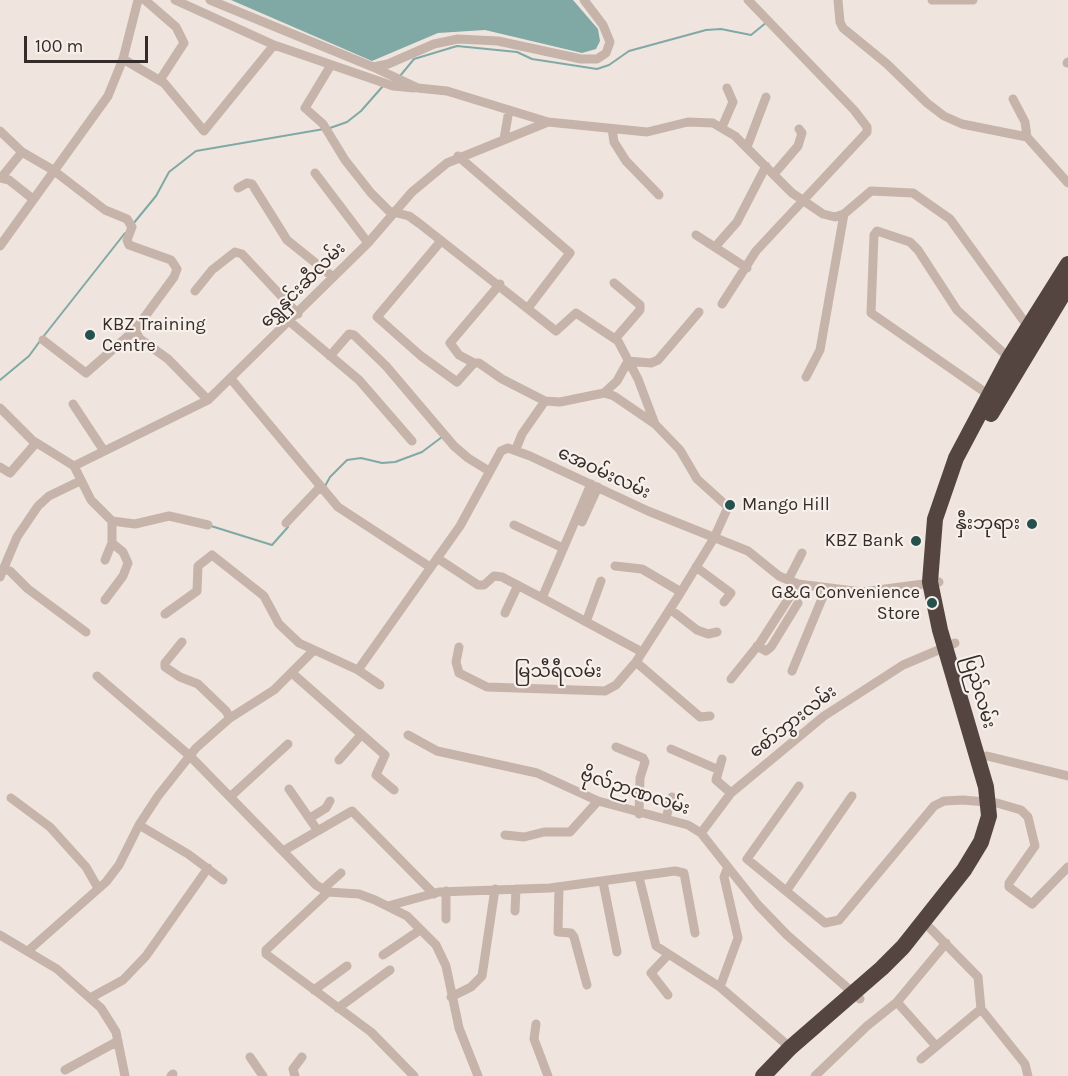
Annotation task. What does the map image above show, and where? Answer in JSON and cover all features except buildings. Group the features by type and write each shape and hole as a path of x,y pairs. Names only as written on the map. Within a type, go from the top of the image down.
{"highway":[{"name":"ပြည်လမ်း","path":"935,582 944,521 960,471 1068,264"},
{"name":"ပြည်လမ်း","path":"856,996 888,975 930,928 971,875 989,846 997,817 935,582 933,538 938,505 956,458 989,395 1009,358 1068,286"},
{"name":"ပြည်လမ်း","path":"763,1076 856,996 903,947 964,870 986,828 992,802"},
{"name":"ပြည်လမ်း","path":"774,1076 793,1051"}],"street":[{"path":"0,246 108,96 123,59 138,0"},
{"path":"145,0 176,27 184,43 160,80"},
{"path":"175,0 274,45 331,65 384,77 418,88 447,91 548,122 647,132 688,122 705,122 722,127 747,147 802,202 823,214 835,217 844,214 871,191 913,193 950,219 1033,331"},
{"path":"210,0 373,67 384,77"},
{"path":"373,67 388,64 434,44 458,39 490,40 581,59 597,59 606,52 610,42 603,25 584,0"},
{"path":"722,304 756,251 867,132 867,127 854,110 774,24 748,0"},
{"path":"838,0 840,22 843,28 944,116 962,124 1027,137"},
{"path":"932,0 973,0"},
{"path":"123,59 160,80 176,95 204,131 274,45"},
{"path":"331,65 305,108 323,124 371,193 389,211 409,216 500,284 556,331 576,313 615,339 650,405 655,424"},
{"path":"722,127 733,102 727,88"},
{"path":"747,147 766,97"},
{"path":"1013,99 1025,122 1027,137 1068,183"},
{"path":"504,139 509,110"},
{"name":"ရွှေနှင်းဆီလမ်း","path":"74,466 208,400 368,243 396,214 412,192 458,156 548,122"},
{"path":"612,129 614,141 626,161 659,195"},
{"path":"774,174 798,146 802,133 800,129"},
{"path":"0,131 22,152 53,171 105,210 127,219 131,225 127,240 129,244 171,260 177,269 162,296 135,330 86,373 43,340"},
{"path":"22,152 1,178 9,180 33,199"},
{"path":"458,156 570,253 528,308"},
{"path":"715,247 737,222 766,166"},
{"path":"315,173 368,243"},
{"path":"238,188 247,183 252,184 287,240 333,277"},
{"path":"806,377 820,350 844,214"},
{"path":"989,395 877,318 870,310 874,235 882,231 910,243 918,250 957,310 1009,358"},
{"path":"696,235 747,268"},
{"path":"441,241 377,317 421,356 457,382 474,363"},
{"path":"195,291 212,270 235,252 242,254 298,314"},
{"path":"615,283 640,305 640,310 615,339"},
{"path":"500,284 450,343 459,355 474,363 479,363 502,379 545,401 560,402 604,393 614,396 655,424"},
{"path":"628,361 651,363 658,360 699,312"},
{"path":"289,321 359,380 412,441"},
{"path":"135,330 140,339 168,360 208,400"},
{"path":"330,356 349,334 354,335 386,366 454,446 489,471"},
{"path":"604,393 617,381 628,361"},
{"path":"231,379 322,490 353,519 430,567"},
{"path":"358,670 460,526 501,451 516,449 522,434 545,401"},
{"path":"73,404 104,451"},
{"path":"0,408 36,443 74,466 91,500 112,521 135,524 169,516 208,525"},
{"name":"မြသီရီလမ်း","path":"459,647 456,662 459,673 487,687 605,691 616,685 636,662 681,592 714,537 728,507 697,479 680,450 655,424"},
{"path":"0,467 10,473 36,443"},
{"name":"အေဝမ်းလမ်း","path":"516,449 648,511 748,551 788,580 798,584 862,592 935,582"},
{"path":"80,481 50,496 38,506 17,537 2,573 10,572 27,589 86,632"},
{"path":"582,522 594,485"},
{"path":"542,598 594,485"},
{"path":"286,523 322,490"},
{"path":"105,560 112,543 112,521"},
{"path":"514,525 564,548"},
{"path":"105,600 123,576 128,563 123,552 112,543"},
{"path":"788,580 802,553"},
{"path":"165,614 198,591 198,566 212,555 264,596 287,633 312,651 358,670 380,685"},
{"path":"437,558 478,585 484,585 494,576 502,577 642,652"},
{"path":"615,566 642,569 681,592"},
{"path":"696,567 732,592 724,602"},
{"path":"586,622 601,581"},
{"path":"730,679 758,646 798,584"},
{"path":"505,613 518,585"},
{"path":"792,670 826,589"},
{"path":"758,646 766,651 771,647 798,603"},
{"path":"670,609 697,630 708,634 717,632"},
{"path":"182,642 165,663 165,667 180,677 198,684 226,711 230,718"},
{"name":"စော်ဘွားလမ်း","path":"701,833 731,793 838,706 903,665 950,645"},
{"path":"29,950 98,888 119,865 139,825 190,756 230,718 274,690 312,651"},
{"path":"636,662 700,717 710,716"},
{"path":"292,673 385,755 376,775 394,790"},
{"path":"97,676 190,756 296,867 326,891 359,894 388,906 407,916 436,945 446,966 459,1028 478,1076"},
{"path":"339,760 361,735"},
{"name":"ဗိုလ်ဉာဏလမ်း","path":"408,735 437,751 537,773 598,801 639,814 666,819 701,833 727,869 787,935 856,996"},
{"path":"230,796 288,744"},
{"path":"615,747 642,758 645,762 640,778 639,814"},
{"path":"671,749 719,770"},
{"path":"982,757 1068,776"},
{"path":"722,759 716,780 731,793"},
{"path":"799,786 747,859 825,923 838,920 934,806 944,801 992,802 1021,810 1028,817 1035,846 1010,881 1009,887 1032,904 1068,867"},
{"path":"289,789 318,831"},
{"path":"787,890 852,796"},
{"path":"666,819 672,797"},
{"path":"11,798 50,827 86,867 98,888"},
{"path":"310,818 326,808 330,801"},
{"path":"505,835 524,837 544,832 570,832 598,801"},
{"path":"283,851 352,811 434,894"},
{"path":"139,825 208,868 223,880"},
{"path":"90,998 123,980 146,956 208,868"},
{"path":"720,987 738,938 724,877 727,869"},
{"path":"388,906 446,891 559,887 675,872 684,873 695,933"},
{"path":"341,873 265,952 389,1048 414,1076"},
{"path":"639,877 656,946 720,987 793,1051"},
{"path":"603,882 617,952"},
{"path":"559,887 558,932 571,933 574,937 588,985"},
{"path":"451,997 471,987 482,976 495,889"},
{"path":"514,911 516,889"},
{"path":"446,891 446,919"},
{"path":"930,928 978,977 981,1009 1025,1064 1029,1076"},
{"path":"383,955 420,930"},
{"path":"0,935 29,950 76,983 111,1021 118,1041 125,1076"},
{"path":"815,1076 867,1026 897,1002 946,943"},
{"path":"668,955 651,974 668,995"},
{"path":"314,990 347,966"},
{"path":"338,1008 390,970"},
{"path":"897,1002 936,1046"},
{"path":"921,1059 981,1009"},
{"path":"536,1024 534,1039 548,1076"},
{"path":"64,1070 118,1041"},
{"path":"250,1057 263,1076"},
{"path":"295,1076 292,1069 302,1057"}],"water":[{"path":"231,0 573,0 598,29 600,41 596,49 582,53 485,30 438,33 372,61"}],"waterway":[{"path":"400,76 414,59 457,46 517,52 532,59 597,69 609,65 629,51 706,30 721,29 751,35 767,22"},
{"path":"330,128 347,122 361,111 383,86"},
{"path":"133,224 156,196 169,172 196,151 324,129"},
{"path":"43,337 125,233"},
{"path":"0,380 29,356 40,341"},
{"path":"324,488 330,477 347,460 361,458 382,463 395,462 422,452 442,437"},
{"path":"211,526 272,545 288,527"}],"place":[{"name":"KBZ Training Centre","path":"90,335"},
{"name":"Mango Hill","path":"730,505"},
{"name":"နှီးဘုရား","path":"1032,524"},
{"name":"KBZ Bank","path":"916,541"},
{"name":"G&G Convenience Store","path":"932,603"}]}
